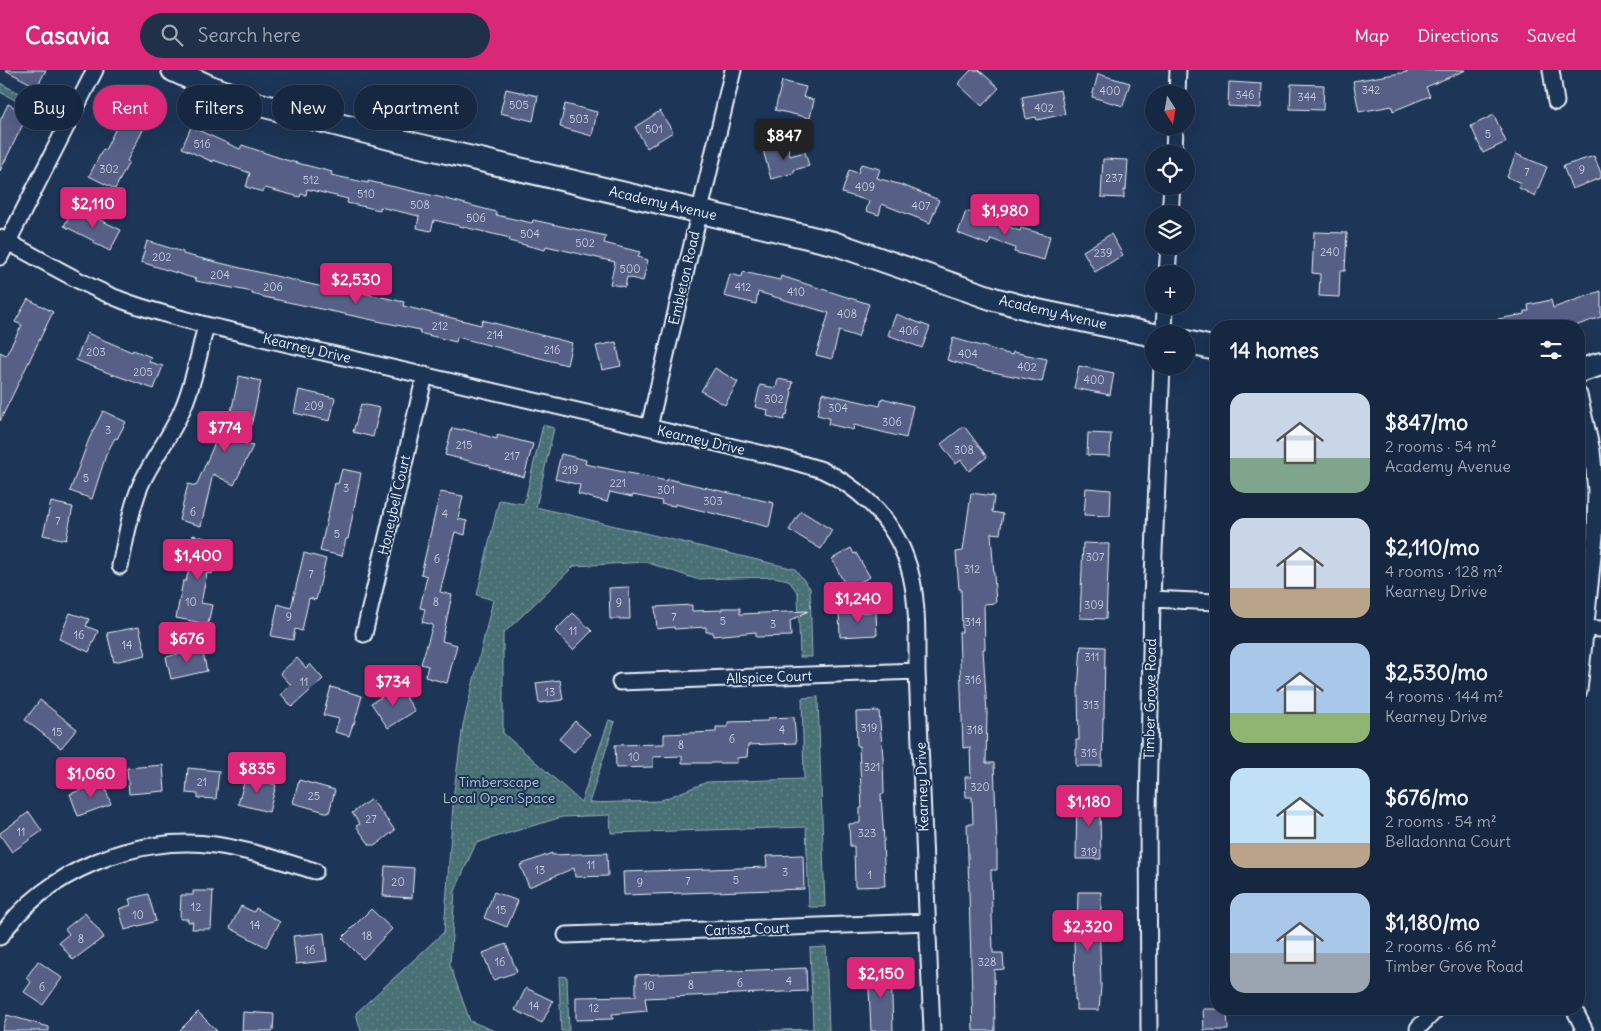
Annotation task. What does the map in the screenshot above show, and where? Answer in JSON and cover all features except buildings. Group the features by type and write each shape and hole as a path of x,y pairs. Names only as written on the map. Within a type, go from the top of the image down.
{"street":[{"path":"0,258 4,240 96,70"},
{"name":"Academy Avenue","path":"173,70 210,88 322,122 833,243 994,299 1145,333"},
{"name":"Embleton Road","path":"648,427 733,70"},
{"path":"1177,85 1178,70"},
{"path":"1551,70 1556,102"},
{"name":"Kearney Drive","path":"4,240 123,301 154,311 206,325 785,459 821,470 845,482 863,497 883,515 897,538 907,558 913,585 917,621 917,671 932,1031"},
{"path":"120,566 132,508 153,461 171,433 182,411 191,386 206,325"},
{"path":"1195,344 1210,348"},
{"path":"1585,369 1601,364"},
{"name":"Honeybell Court","path":"364,634 425,375"},
{"name":"Timber Grove Road","path":"1149,1031 1148,811 1152,599 1162,375"},
{"path":"1585,420 1592,450 1596,490 1595,536 1585,628 1601,629"},
{"path":"1152,599 1210,602"},
{"name":"Allspice Court","path":"620,682 917,671"},
{"path":"0,937 34,901 54,884 80,869 109,856 133,849 168,844 213,845 242,850 315,871"},
{"name":"Carissa Court","path":"566,935 928,922"},
{"path":"1418,1028 1431,1015"},
{"path":"1577,1015 1585,1031"}],"green space":[{"path":"0,83 15,91 15,100 0,92"},
{"name":"Timberscape Local Open Space","path":"543,425 554,428 536,507 795,569 810,588 812,657 800,657 798,593 788,580 774,577 696,579 646,562 574,566 503,634 503,733 581,802 609,720 615,722 589,803 659,801 707,782 804,779 802,698 818,697 825,907 809,907 806,827 611,833 610,815 562,817 476,843 455,891 450,965 470,1021 495,1031 361,1031 356,1013 444,932 454,791 463,725 493,600 477,595 499,500 524,504"},
{"path":"826,947 829,1031 754,1031 813,1029 810,948"},
{"path":"559,976 567,977 569,1031 561,1031"}]}
